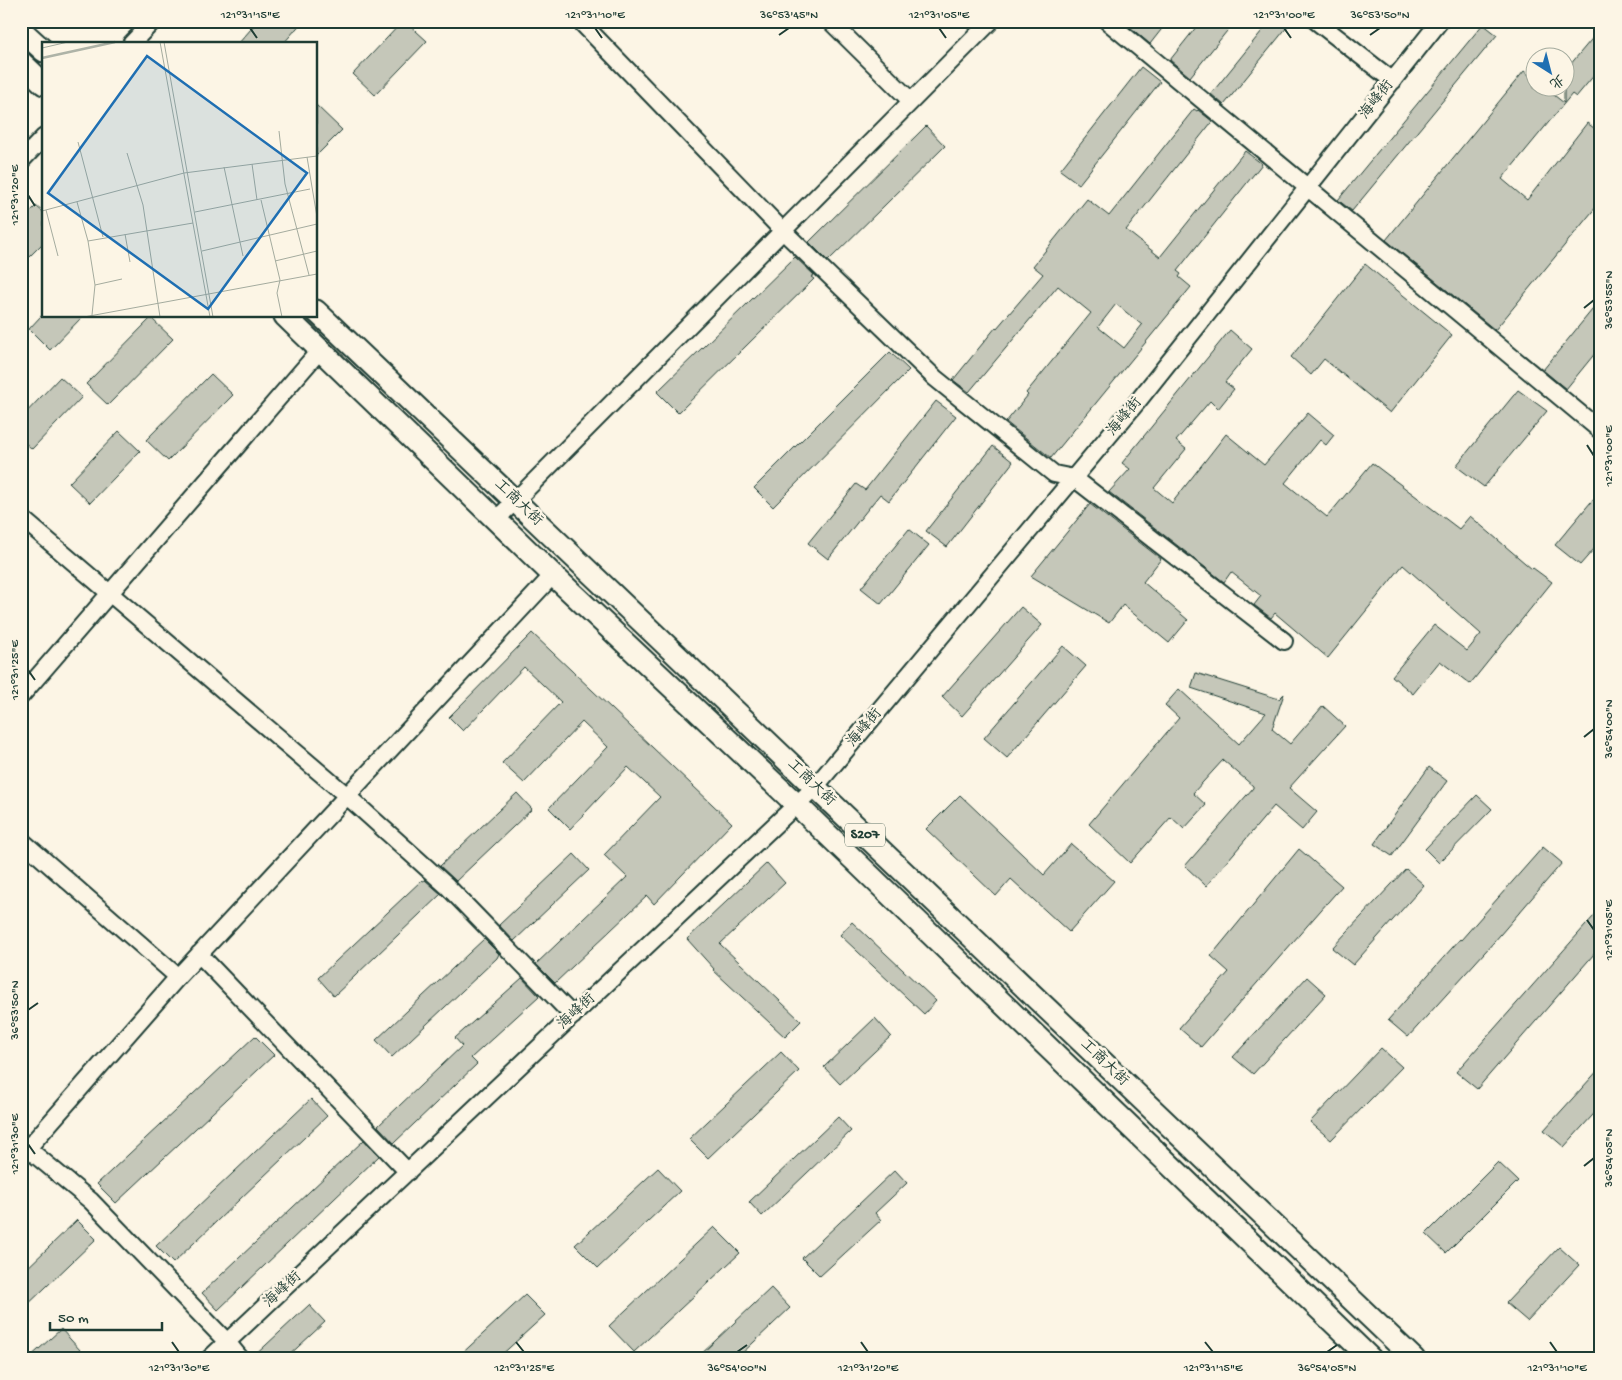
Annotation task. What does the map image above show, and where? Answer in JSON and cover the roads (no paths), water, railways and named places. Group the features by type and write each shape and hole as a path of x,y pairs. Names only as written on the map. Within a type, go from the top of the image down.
{"main road":[{"path":"21,30 42,49"},
{"path":"21,62 42,82"},
{"name":"工商大街","path":"318,313 1414,1359"},
{"name":"工商大街","path":"287,318 496,520 797,805 1371,1359"}],"street":[{"path":"134,42 153,21"},
{"path":"580,21 782,230 935,378 1054,474 1074,478 1284,641"},
{"path":"830,21 911,101"},
{"path":"496,520 991,21"},
{"path":"1107,21 1601,431"},
{"path":"1316,21 1393,81"},
{"name":"海峰街","path":"209,1359 816,787 1138,401 1440,21"},
{"path":"21,161 42,139"},
{"path":"21,696 320,350"},
{"path":"24,520 346,795 447,886 573,1016"},
{"path":"241,1359 227,1342 90,1201 23,1149 199,954 554,575"},
{"path":"21,840 178,977"},
{"path":"199,954 408,1172"}]}
